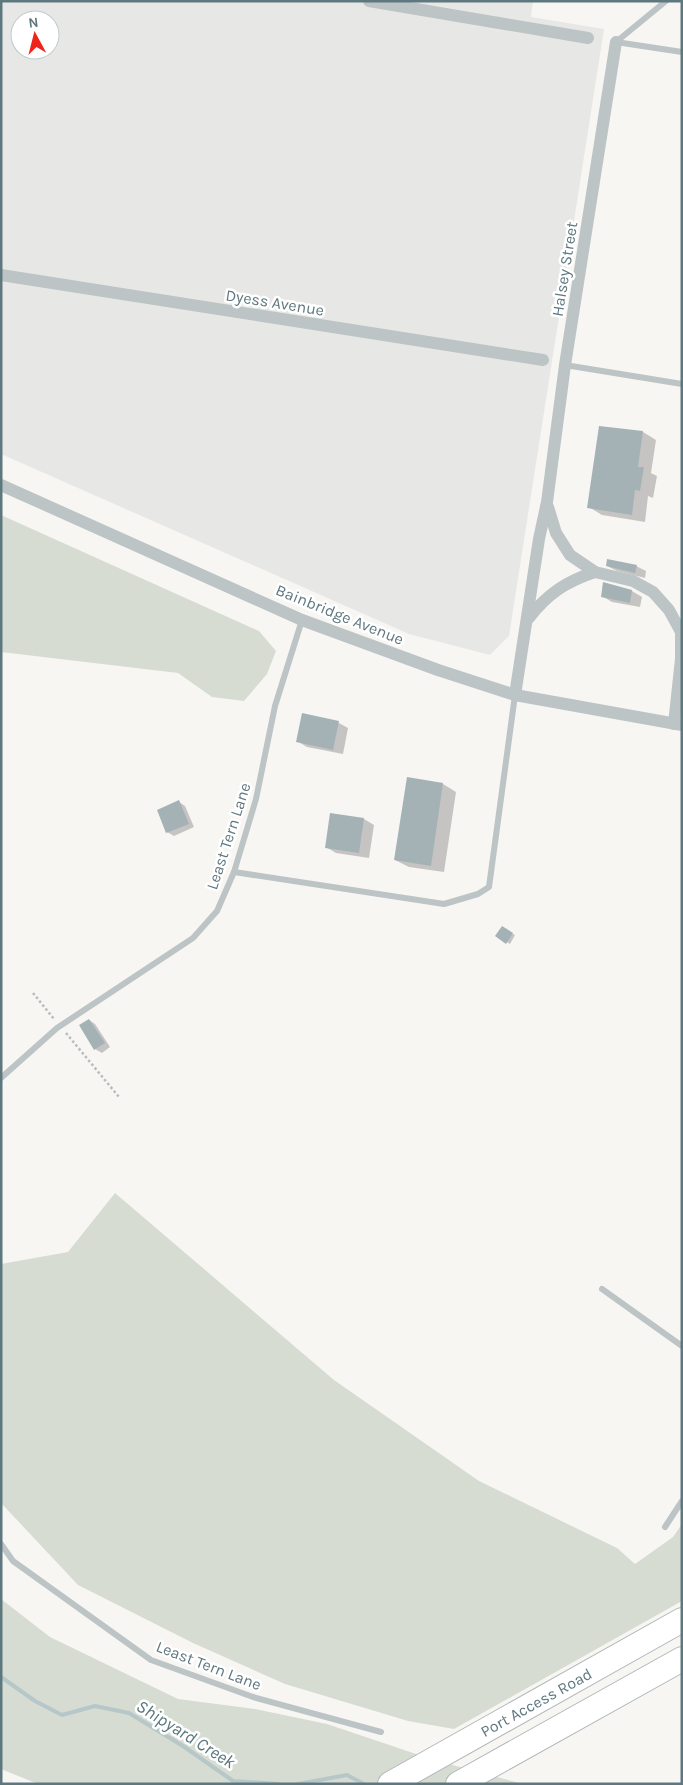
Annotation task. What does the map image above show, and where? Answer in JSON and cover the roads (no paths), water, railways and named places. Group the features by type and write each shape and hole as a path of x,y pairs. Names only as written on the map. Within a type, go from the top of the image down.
{"highway":[{"name":"Port Access Road","path":"390,1784 682,1620"},
{"name":"Port Access Road","path":"458,1784 682,1658"}],"street":[{"path":"369,1 588,38"},
{"name":"Halsey Street","path":"516,695 616,42"},
{"name":"Dyess Avenue","path":"1,275 543,360"},
{"name":"Bainbridge Avenue","path":"1,485 302,620 438,670 516,695 678,724"},
{"name":"Halsey Street","path":"547,502 556,533 570,555 595,572 633,581 653,592 669,610 681,632 678,724"},
{"name":"Halsey Street","path":"528,620 540,603 563,585 595,572"}],"lane":[{"path":"616,42 666,1"},
{"path":"616,42 682,52"},
{"path":"565,366 682,384"},
{"name":"Least Tern Lane","path":"1,1078 60,1026 193,938 217,911 234,872 256,799 275,706 302,620"},
{"path":"234,872 444,904 478,894 489,887 516,695"},
{"path":"602,1289 682,1346"},
{"path":"665,1526 682,1501"},
{"name":"Least Tern Lane","path":"1,1544 14,1561 151,1660 253,1697 381,1732"}],"waterway":[{"name":"Shipyard Creek","path":"1,1677 35,1701 62,1715 95,1706 129,1713 183,1746 233,1781 279,1784"},
{"name":"Shipyard Creek","path":"298,1784 347,1775 364,1784"}]}
